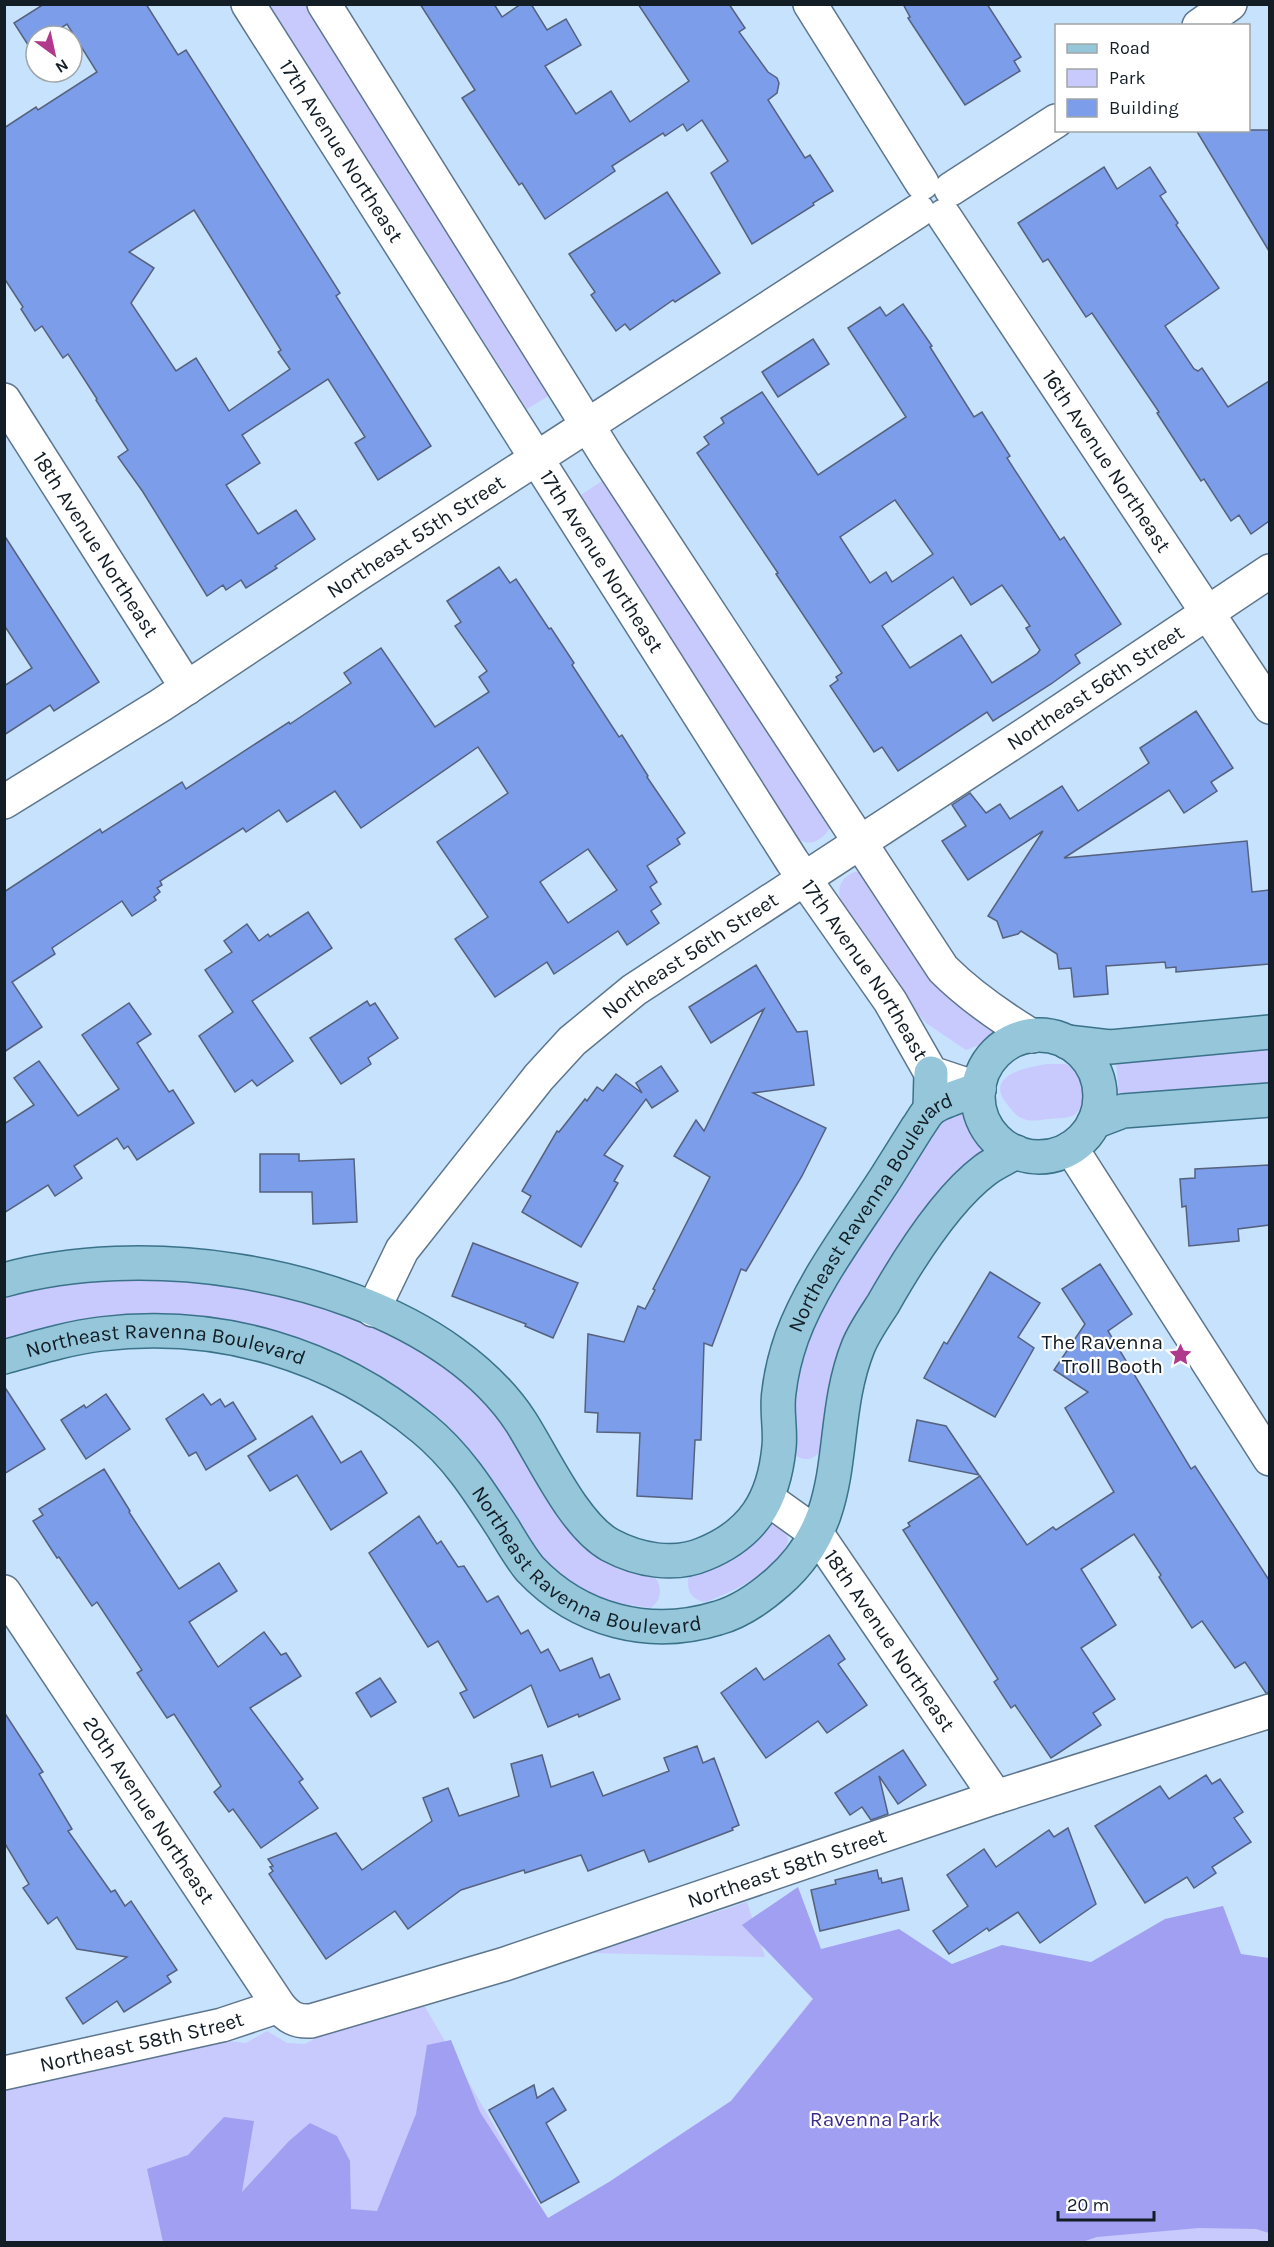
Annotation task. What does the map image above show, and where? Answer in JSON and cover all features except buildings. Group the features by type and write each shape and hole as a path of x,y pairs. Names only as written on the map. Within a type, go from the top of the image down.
{"main road":[{"path":"1067,1042 1086,1056 1098,1080 1100,1107 1094,1122 1084,1137 1071,1148 1052,1156 1031,1156 1016,1152 991,1134 983,1120 979,1105 979,1089 985,1068 1000,1049 1020,1038 1048,1036 1067,1042 1110,1047 1269,1032"},
{"path":"930,1109 931,1073"},
{"name":"Northeast Ravenna Boulevard","path":"4,1280 82,1266 145,1263 208,1266 269,1276 329,1293 373,1310 432,1338 482,1377 518,1418 584,1523 607,1544 635,1557 667,1561 698,1557 726,1545 750,1525 768,1499 779,1448 778,1392 791,1339 809,1298 930,1109 979,1089"},
{"path":"1094,1122 1123,1112 1269,1100"},
{"name":"Northeast Ravenna Boulevard","path":"4,1357 98,1335 148,1330 199,1332 248,1340 297,1354 343,1374 386,1399 426,1430 462,1465 529,1567 559,1595 596,1615 637,1626 678,1627 721,1618 759,1598 792,1570 817,1534 832,1492 843,1396 859,1344 910,1257 958,1196 986,1169 1016,1152"}],"street":[{"name":"17th Avenue Northeast","path":"248,4 804,879 890,1001 931,1073 979,1089"},
{"path":"324,4 588,424 943,969 966,992 1032,1036"},
{"name":"16th Avenue Northeast","path":"810,4 934,200 1269,707"},
{"path":"1202,24 1230,4"},
{"name":"Northeast 55th Street","path":"4,802 187,688 588,424 1055,122"},
{"name":"18th Avenue Northeast","path":"4,400 187,688"},
{"name":"Northeast 56th Street","path":"373,1310 402,1250 539,1077 572,1041 634,990 1269,571"},
{"path":"1071,1148 1269,1458"},
{"name":"18th Avenue Northeast","path":"768,1499 817,1534 996,1797"},
{"name":"20th Avenue Northeast","path":"4,1592 290,2014"},
{"name":"Northeast 58th Street","path":"4,2073 222,2025 290,2014 310,2021 505,1964 996,1797 1269,1711"}],"green space":[{"path":"269,5 317,5 561,388 527,409"},
{"path":"611,475 829,820 830,828 819,839 807,842 797,838 578,497"},
{"path":"854,872 863,872 996,1031 984,1043 966,1050 926,1023 906,1000 841,902 839,892 841,884"},
{"path":"1269,1046 1269,1087 1119,1100 1116,1059"},
{"path":"1065,1064 1077,1068 1082,1079 1084,1093 1082,1105 1079,1111 1068,1117 1033,1121 1021,1118 1007,1104 1001,1094 1000,1086 1011,1074 1029,1067"},
{"path":"960,1113 970,1116 995,1139 996,1144 965,1165 820,1451 811,1458 798,1457 794,1455 793,1407 795,1388 811,1330 836,1278 935,1131 952,1115"},
{"path":"113,1278 184,1279 253,1288 368,1323 412,1345 452,1373 488,1407 518,1445 655,1577 660,1590 657,1601 651,1608 612,1602 583,1590 557,1572 535,1550 467,1447 420,1404 367,1368 308,1341 247,1324 183,1317 5,1340 4,1295 43,1286"},
{"path":"769,1524 782,1529 788,1541 783,1552 765,1570 754,1579 706,1602 696,1599 690,1593 689,1575"},
{"name":"Ravenna Park","path":"798,1887 821,1949 899,1929 952,1964 1002,1945 1091,1962 1165,1919 1223,1906 1241,1954 1269,1958 1269,2233 1256,2229 1199,2228 1097,2237 1082,2242 163,2242 147,2169 188,2155 224,2117 254,2121 242,2192 289,2141 310,2123 337,2136 350,2161 351,2209 377,2211 416,2114 427,2045 451,2040 480,2112 548,2218 609,2182 731,2101 813,1999 742,1925"},
{"path":"747,1902 765,1957 593,1953"},
{"name":"Ravenna Park","path":"813,1998 1269,2018 1269,2242 5,2242 4,2089 208,2039 246,2043 267,2031 287,2043 305,2044 331,2030 424,2005 548,2219 609,2182 731,2101"}],"place":[{"name":"The Ravenna Troll Booth","path":"1181,1354"}]}
